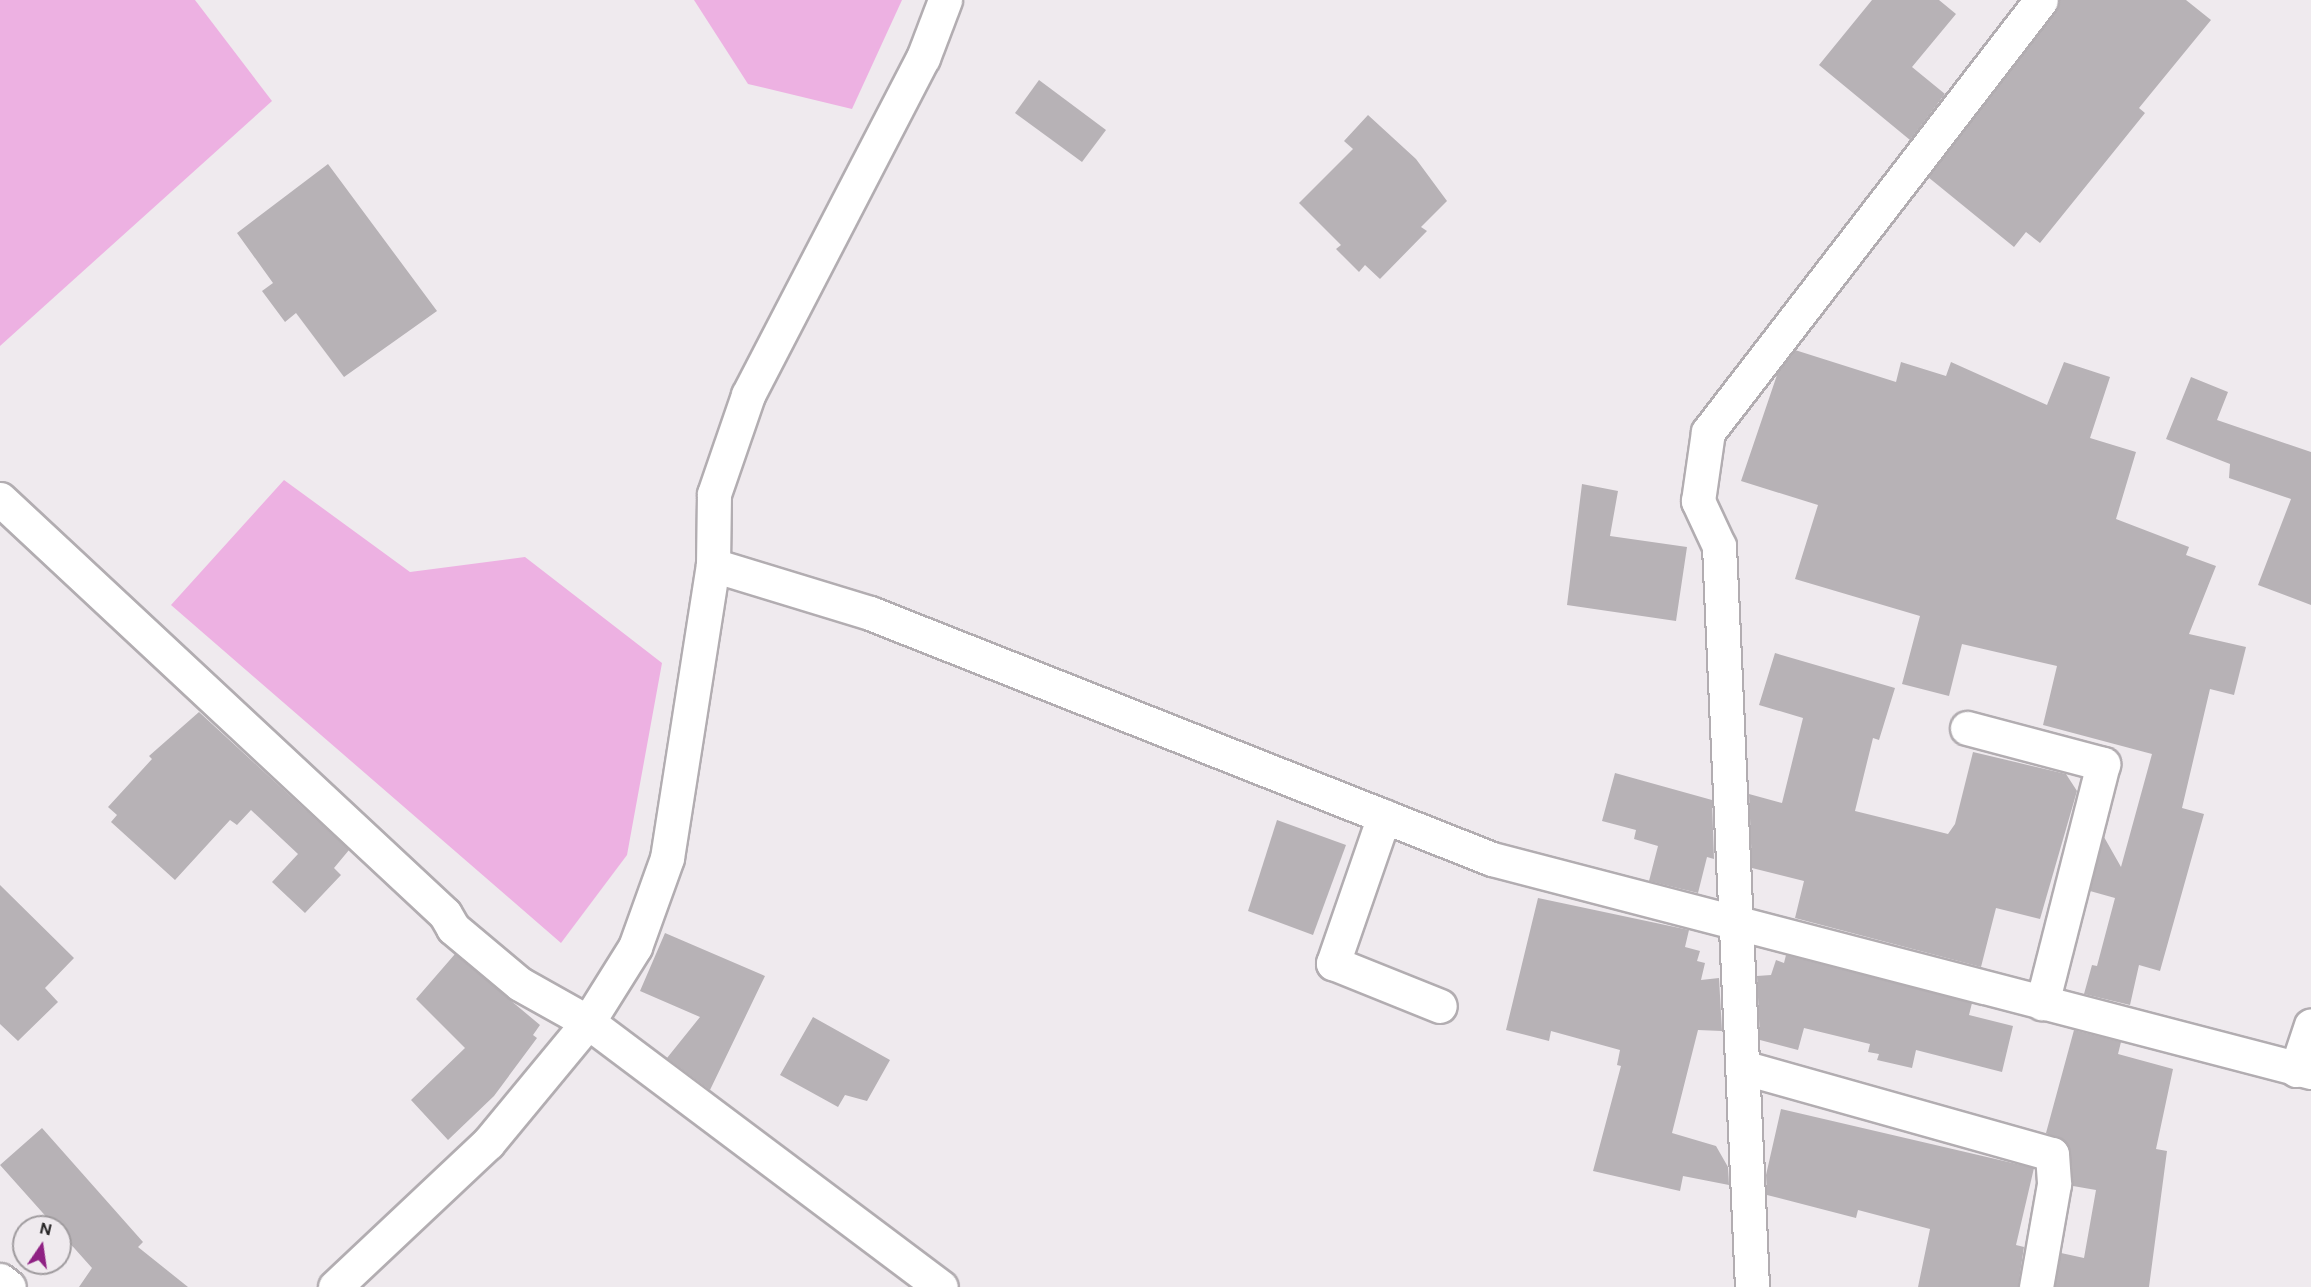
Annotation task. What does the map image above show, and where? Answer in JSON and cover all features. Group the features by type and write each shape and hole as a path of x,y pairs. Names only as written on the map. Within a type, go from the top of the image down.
{"street":[{"path":"335,1287 488,1143 588,1022 635,947 667,858 713,565 714,495 748,395 923,58 945,0"},
{"path":"1752,1287 1719,546 1698,501 1708,432 2041,0"},
{"path":"0,499 445,914 453,928 520,984 588,1022 941,1287"},
{"path":"713,565 870,612 1492,859 2303,1071 2311,1025"},
{"path":"1967,728 2103,764 2042,1003"},
{"path":"1384,816 1333,963 1440,1006"},
{"path":"1742,1067 2052,1154 2054,1184 2036,1287"},
{"path":"0,1280 9,1287"}],"shaded area":[{"path":"0,0 195,0 272,101 0,346"},
{"path":"694,0 902,0 852,109 748,84"},
{"path":"284,480 410,572 525,557 662,663 627,855 561,943 171,605"}],"building":[{"path":"1872,0 1939,0 1956,14 1912,67 1945,94 1910,140 1819,65"},
{"path":"2059,0 2186,0 2211,20 2139,108 2145,113 2040,243 2026,232 2014,247 1928,177 2056,11"},
{"path":"1039,80 1106,130 1082,162 1015,113"},
{"path":"1368,115 1416,159 1447,201 1421,227 1427,231 1380,279 1365,265 1359,272 1336,249 1341,245 1299,203 1353,149 1344,141"},
{"path":"328,164 437,311 344,377 296,313 285,322 262,291 273,283 237,233"},
{"path":"1795,350 1896,382 1901,362 1946,376 1951,362 2047,405 2064,362 2110,377 2090,438 2136,452 2116,519 2189,547 2186,555 2216,566 2189,634 2246,647 2234,695 2210,689 2182,808 2204,814 2160,971 2139,965 2130,1005 2084,994 2092,965 2097,966 2115,898 2090,891 2104,837 2121,867 2152,754 2043,725 2057,666 1962,644 1949,696 1902,684 1920,616 1795,579 1818,505 1741,481 1778,372"},
{"path":"2191,377 2228,392 2217,420 2311,452 2311,605 2258,585 2291,499 2229,478 2230,464 2166,439"},
{"path":"1582,484 1618,491 1610,536 1687,547 1676,621 1567,605"},
{"path":"1775,653 1895,688 1879,740 1873,738 1855,811 1948,834 1955,824 1973,752 2066,774 2077,791 2040,919 1996,908 1981,967 1795,918 1804,881 1752,868 1749,794 1782,803 1803,718 1759,705"},
{"path":"199,712 349,850 334,868 341,875 305,913 272,882 298,854 251,810 237,825 230,820 175,880 111,822 117,815 108,807 152,759 149,756"},
{"path":"1615,773 1712,800 1714,859 1707,857 1698,893 1649,881 1658,846 1634,839 1636,830 1602,821"},
{"path":"1277,820 1346,845 1313,935 1248,911"},
{"path":"0,885 74,958 45,988 58,1002 18,1041 0,1024"},
{"path":"1538,898 1689,930 1685,947 1700,951 1697,961 1705,963 1701,980 1719,978 1722,1031 1698,1030 1672,1133 1716,1146 1728,1167 1729,1185 1683,1176 1680,1191 1593,1171 1621,1066 1617,1065 1620,1050 1551,1031 1549,1041 1506,1030"},
{"path":"665,933 765,976 710,1090 667,1058 700,1017 640,991"},
{"path":"455,954 540,1025 533,1035 537,1038 494,1096 448,1140 411,1100 465,1048 416,999"},
{"path":"1786,955 1972,1003 1969,1015 2013,1026 2002,1072 1916,1050 1912,1068 1877,1060 1879,1054 1868,1052 1870,1044 1804,1028 1798,1050 1760,1040 1757,976 1771,975 1776,960 1784,963"},
{"path":"813,1017 890,1060 867,1101 845,1095 838,1107 780,1075"},
{"path":"2074,1030 2121,1042 2118,1054 2173,1069 2156,1149 2167,1151 2149,1287 2055,1287 2061,1253 2084,1258 2096,1190 2073,1186 2067,1143 2046,1133"},
{"path":"1781,1109 2034,1168 2016,1245 2024,1247 2018,1287 1918,1287 1930,1229 1858,1210 1856,1218 1767,1195 1766,1175"},
{"path":"42,1128 143,1242 138,1247 188,1287 79,1287 92,1268 72,1246 72,1215 45,1215 0,1165"}]}
